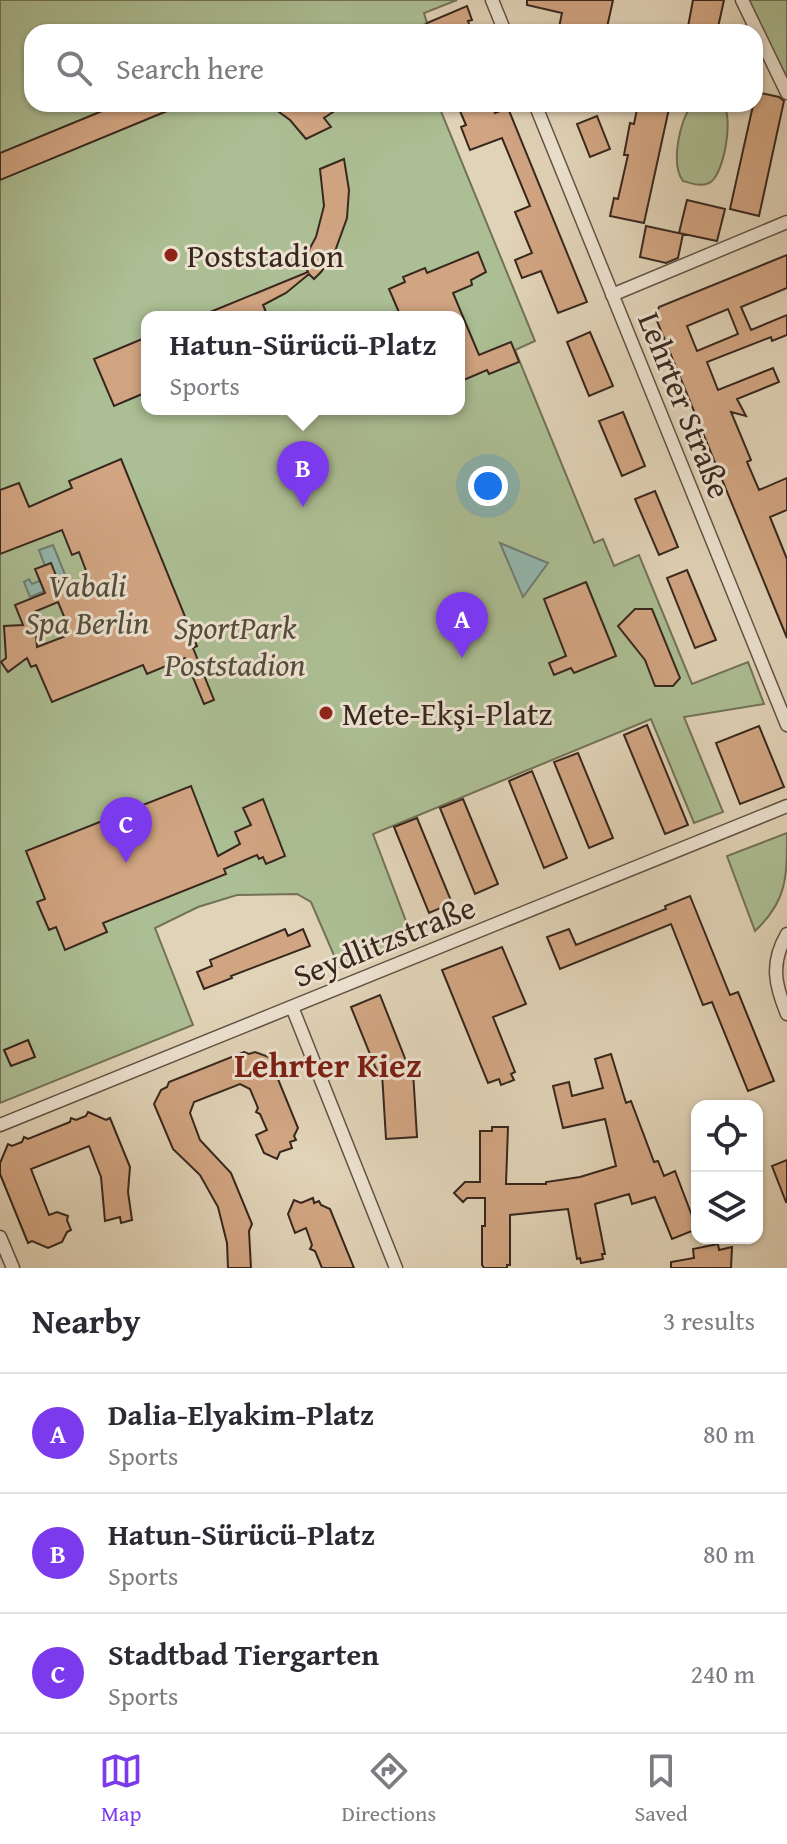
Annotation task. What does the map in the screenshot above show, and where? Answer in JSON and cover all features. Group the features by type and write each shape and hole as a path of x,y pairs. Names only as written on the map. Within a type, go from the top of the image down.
{"street":[{"path":"492,0 502,24"},
{"path":"742,0 754,24"},
{"path":"763,43 787,93"},
{"name":"Lehrter Straße","path":"538,112 787,725"},
{"path":"612,295 787,222"},
{"name":"Seydlitzstraße","path":"0,1125 787,806"},
{"path":"787,934 779,948 775,968 776,986 787,1014"},
{"path":"292,1007 396,1268"},
{"path":"0,1237 13,1268"}],"green space":[{"name":"SportPark Poststadion","path":"0,0 457,0 424,13 425,24 24,24 24,112 441,112 535,341 515,350 594,543 603,539 614,566 639,555 692,684 748,662 764,704 684,717 723,812 694,823 651,719 373,834 412,937 339,967 311,902 297,894 237,895 198,907 155,928 193,1025 0,1103"},
{"path":"747,0 787,0 787,80 763,32 763,24 759,24"},
{"path":"688,112 726,112 726,146 719,170 709,183 683,181 677,164 680,131"},
{"path":"787,833 783,888 774,909 755,931 727,856"}],"water":[{"path":"500,543 548,563 523,597"},
{"path":"53,545 68,582 59,589 57,586 30,597 24,582 29,579 32,584 49,577 39,550"}],"building":[{"path":"527,0 613,0 608,24 560,24 562,13 527,5"},
{"path":"693,0 724,0 719,24 688,24"},
{"path":"467,6 472,20 468,21 469,24 427,23"},
{"path":"763,94 779,97 784,101 759,216 730,209 752,112 763,112"},
{"path":"100,112 165,112 0,180 0,153"},
{"path":"279,112 333,112 324,118 331,127 306,139"},
{"path":"460,112 510,112 587,302 558,313 541,271 522,278 515,260 532,253 515,212 530,206 502,138 470,150 461,127 466,125"},
{"path":"636,112 668,112 644,223 610,216 614,198 618,199 628,155 624,155 630,123 634,124"},
{"path":"597,116 610,149 590,157 577,124"},
{"path":"344,159 349,190 347,218 334,254 321,272 314,279 309,274 286,293 263,305 266,311 213,311 308,272 303,261 316,237 324,206 320,169"},
{"path":"687,200 725,209 717,241 679,233"},
{"path":"646,226 683,234 678,258 666,263 640,257"},
{"path":"478,252 486,272 471,280 472,285 453,293 461,311 398,311 389,289 405,282 403,277 425,268 427,273"},
{"path":"787,255 787,288 741,307 751,330 787,315 787,335 772,341 771,337 707,362 718,390 773,368 779,382 737,399 746,416 731,412 751,460 747,462 759,490 787,478 787,510 770,517 787,559 787,638 655,316 659,307","holes":["728,309 738,334 697,351 687,326"]},
{"path":"465,322 479,355 511,342 519,362 489,374 487,370 465,379"},
{"path":"590,332 613,386 589,396 567,342"},
{"path":"141,339 141,395 114,406 94,359"},
{"path":"623,412 645,466 622,476 599,421"},
{"path":"121,459 197,646 193,648 214,700 204,704 185,658 147,674 143,665 52,702 36,665 31,667 27,658 8,672 1,662 6,658 4,626 23,625 15,605 45,593 35,569 51,563 61,588 66,586 70,598 88,576 79,552 72,555 62,530 0,554 0,490 19,483 29,507 72,488 69,481","holes":["58,602 68,626 63,628 66,636 37,647 34,612"]},
{"path":"655,491 678,547 659,555 635,499"},
{"path":"687,570 716,640 695,648 667,578"},
{"path":"586,582 616,656 574,673 571,668 554,675 549,663 566,656 544,599"},
{"path":"635,609 652,609 680,678 673,686 655,686 645,660 618,626"},
{"path":"647,725 688,825 665,834 624,735"},
{"path":"759,726 784,787 740,804 716,743"},
{"path":"578,753 613,838 589,848 554,762"},
{"path":"532,771 567,858 544,868 509,781"},
{"path":"191,786 218,856 240,844 235,832 251,825 243,808 263,799 285,856 266,864 263,857 259,859 257,855 224,869 226,874 103,923 107,932 65,950 56,927 49,930 37,902 45,899 26,851"},
{"path":"463,799 498,884 475,894 440,808"},
{"path":"417,818 452,903 429,913 394,827"},
{"path":"690,896 730,995 738,992 774,1081 748,1091 712,1002 703,1005 671,924 560,969 547,937 569,929 576,945 666,909 665,906"},
{"path":"285,929 288,936 303,929 310,946 204,989 197,972 212,966 210,960"},
{"path":"502,947 526,1004 493,1017 515,1072 511,1074 514,1080 501,1085 499,1079 488,1083 442,970"},
{"path":"380,995 410,1071 413,1071 417,1137 386,1139 382,1073 378,1074 351,1007"},
{"path":"28,1040 35,1057 11,1066 4,1050"},
{"path":"244,1052 269,1057 298,1128 294,1136 296,1140 290,1142 292,1148 280,1152 277,1159 264,1153 256,1135 267,1130 256,1112 258,1108 250,1089 240,1084 194,1102 190,1113 200,1140 231,1173 252,1224 249,1231 251,1268 228,1268 227,1243 218,1207 200,1175 173,1149 154,1104 169,1082"},
{"path":"611,1054 626,1103 631,1101 654,1162 658,1161 664,1176 675,1171 691,1213 691,1231 672,1239 655,1197 632,1204 629,1194 595,1204 605,1254 602,1254 603,1259 581,1263 580,1258 577,1259 568,1209 510,1215 510,1265 507,1268 484,1268 482,1226 485,1226 485,1198 467,1198 463,1202 454,1193 465,1182 480,1182 480,1131 508,1127 506,1184 546,1184 616,1166 605,1119 563,1128 553,1086 569,1082 572,1096 603,1088 595,1059"},
{"path":"88,1112 106,1120 110,1118 130,1167 128,1192 132,1220 121,1223 120,1217 105,1221 101,1177 89,1146 31,1169 49,1215 57,1212 68,1216 71,1230 62,1242 48,1248 32,1241 28,1243 0,1174 0,1163 8,1144 12,1146 22,1142 24,1137 28,1139 70,1122 71,1118 76,1120 86,1116"},
{"path":"787,1160 787,1202 786,1202 772,1166"},
{"path":"313,1198 314,1203 319,1201 330,1209 354,1268 322,1268 315,1251 310,1249 312,1245 306,1228 295,1233 288,1214 294,1200 301,1203"},
{"path":"718,1244 719,1250 732,1247 731,1268 671,1268 671,1262 694,1258 693,1249"}],"place":[{"name":"Poststadion","path":"171,255"},
{"name":"Hatun-Sürücü-Platz","path":"303,507"},
{"name":"Dalia-Elyakim-Platz","path":"462,658"},
{"name":"Mete-Ekşi-Platz","path":"326,713"},
{"name":"Stadtbad Tiergarten","path":"126,863"}],"district":[{"name":"Lehrter Kiez","path":"328,1064"}],"park label":[{"name":"Vabali Spa Berlin","path":"87,604"}]}
